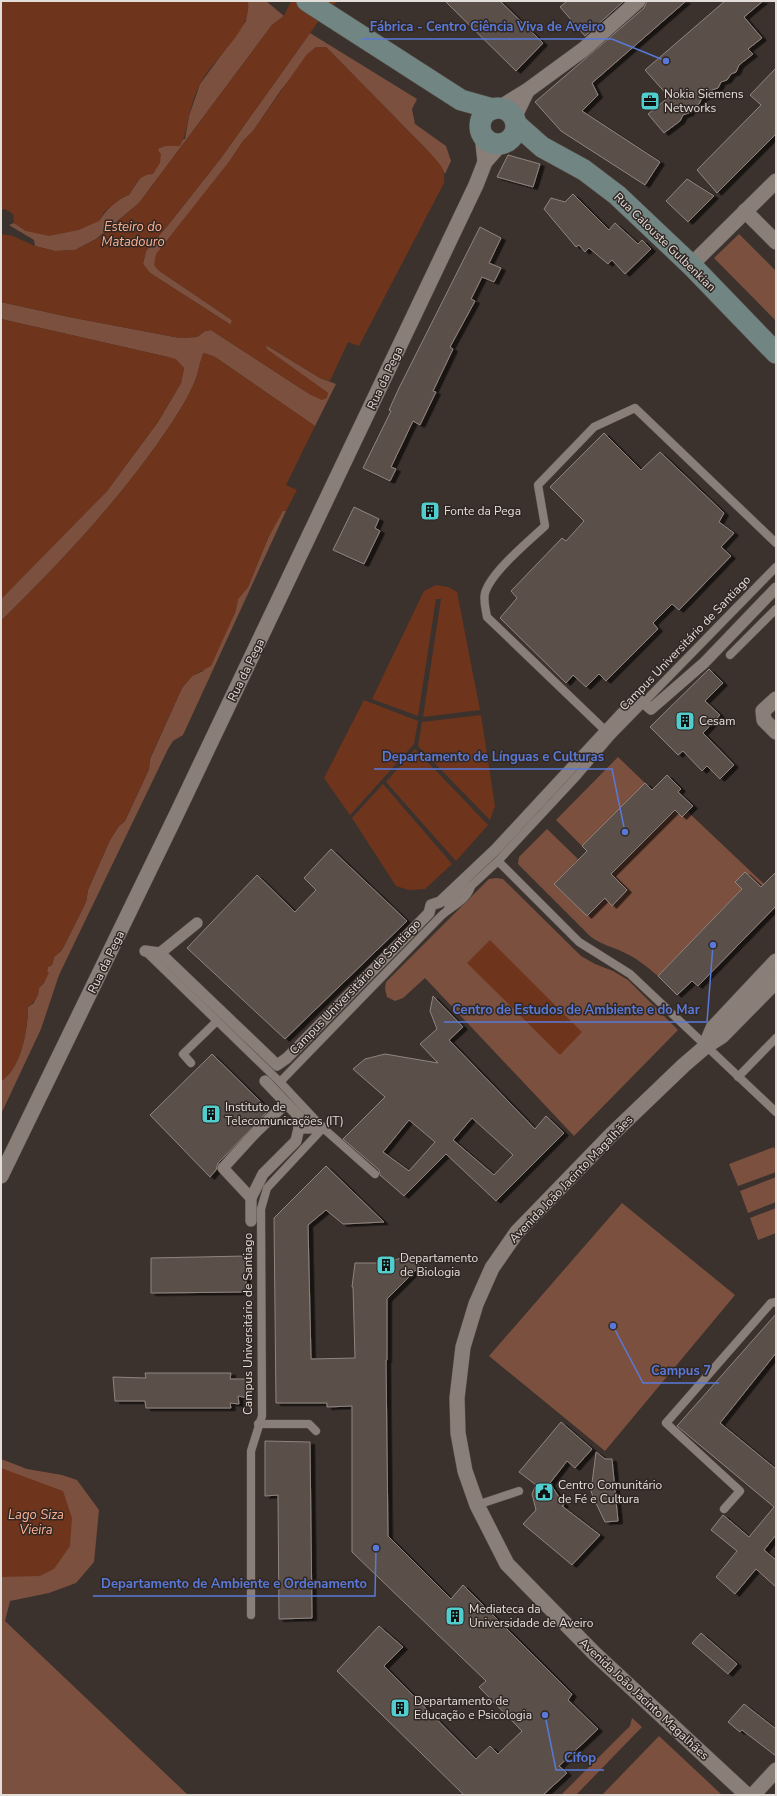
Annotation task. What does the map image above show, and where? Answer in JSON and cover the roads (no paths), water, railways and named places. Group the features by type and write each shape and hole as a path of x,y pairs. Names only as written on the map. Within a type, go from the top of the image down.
{"main road":[{"path":"307,1 461,100 506,115 514,135 503,143 490,142 461,100"},
{"path":"481,131 483,116 487,112 506,115"},
{"name":"Rua Calouste Gulbenkian","path":"506,115 542,147 584,170 617,195 691,265 776,353"},
{"name":"Rua Calouste Gulbenkian","path":"503,143 542,147"}],"street":[{"path":"506,115 528,90 584,49 638,1"},
{"name":"Rua da Pega","path":"481,131 485,162"},
{"name":"Rua da Pega","path":"1,1176 120,934 337,479 476,185 485,162 503,143"},
{"path":"691,265 776,181"},
{"path":"745,211 776,242"},
{"path":"145,951 160,954 277,1065 285,1055 429,913 431,905 440,902 496,849 608,734 637,697 651,709 704,663 776,588"},
{"path":"776,699 763,711 764,720 776,732"},
{"path":"160,954 197,923"},
{"name":"Avenida João Jacinto Magalhães","path":"705,1047 713,1028 776,961"},
{"name":"Avenida João Jacinto Magalhães","path":"747,1795 594,1653 507,1564 477,1506 465,1471 458,1433 457,1398 463,1347 476,1304 492,1268 517,1232 611,1135 705,1047 722,1036 776,981"},
{"path":"251,1222 251,1198 263,1174 296,1141 299,1128 299,1116 265,1081"},
{"path":"251,1198 223,1168 255,1133 286,1103"},
{"path":"299,1128 324,1128"},
{"path":"753,1795 776,1770"}],"lane":[{"path":"608,734 487,617 485,593 494,576 544,526 538,485 594,427 635,408 776,543"},
{"name":"Campus Universitário de Santiago","path":"644,702 776,567"},
{"path":"730,655 776,609"},
{"name":"Campus Universitário de Santiago","path":"280,1082 448,910 455,907 469,892 471,886 498,862 576,776 608,734"},
{"path":"498,862 579,942 630,974 705,1047 775,1110"},
{"path":"145,951 280,1082 324,1128 375,1174"},
{"path":"191,1063 183,1054 217,1021"},
{"path":"738,1077 776,1038"},
{"name":"Campus Universitário de Santiago","path":"251,1615 251,1451 258,1424 262,1416 261,1209 267,1188 324,1128"},
{"path":"724,1509 740,1491 666,1423 771,1303 776,1302"},
{"path":"258,1424 309,1424 316,1431"},
{"path":"477,1506 519,1491"}],"water":[{"path":"1,1 248,1 248,12 238,33 200,84 192,104 185,135 180,146 166,146 159,148 158,150 161,154 160,163 153,174 141,178 129,195 123,197 104,212 99,221 79,230 49,236 26,231 14,223 13,214 5,209 1,210"},
{"name":"Esteiro do Matadouro","path":"291,1 337,1 335,4 330,5 221,158 146,251 143,264 150,273 231,325 232,320 158,270 154,265 156,254 231,159 243,141 253,131 307,54 316,47 326,47 435,159 443,169 444,173 444,183 359,346 348,342 330,381 320,378 266,345 267,349 328,393 327,398 322,400 311,395 211,330 205,331 197,337 180,338 69,317 1,302 1,234 13,236 35,246 55,251 75,250 97,239 139,203 272,25 284,16"},
{"path":"1,319 176,359 184,368 181,383 158,422 107,491 1,599"},
{"path":"204,353 215,357 315,426 286,485 297,490 286,511 283,511 268,538 248,587 238,599 235,613 211,666 192,676 182,688 150,758 149,769 125,821 119,826 110,840 88,890 86,902 62,950 54,957 52,965 48,967 47,971 49,973 44,983 39,988 35,1001 28,1007 27,1026 22,1048 14,1067 1,1081 1,621 47,575 91,527 133,477 171,424 184,403 195,381"},
{"path":"436,585 448,587 457,592 480,710 423,717 441,599 436,599 418,716 372,699 424,591"},
{"path":"364,700 418,721 414,744 350,815 324,778"},
{"path":"481,715 495,806 490,820 418,746 422,722"},
{"path":"415,749 488,825 456,861 386,782"},
{"path":"383,784 452,864 425,889 409,890 396,886 352,818"},
{"path":"490,940 582,1032 560,1055 467,963"},
{"name":"Lago Siza Vieira","path":"1,1468 63,1491 72,1518 70,1546 54,1569 40,1576 1,1577"}],"place":[{"name":"Fábrica - Centro Ciência Viva de Aveiro","path":"666,61"},
{"name":"Nokia Siemens Networks","path":"650,101"},
{"name":"Fonte da Pega","path":"430,511"},
{"name":"Cesam","path":"685,721"},
{"name":"Departamento de Línguas e Culturas","path":"625,832"},
{"name":"Centro de Estudos de Ambiente e do Mar","path":"713,945"},
{"name":"Instituto de Telecomunicações (IT)","path":"211,1114"},
{"name":"Departamento de Biologia","path":"386,1265"},
{"name":"Campus 7","path":"613,1326"},
{"name":"Centro Comunitário de Fé e Cultura","path":"544,1492"},
{"name":"Departamento de Ambiente e Ordenamento","path":"376,1548"},
{"name":"Mediateca da Universidade de Aveiro","path":"455,1616"},
{"name":"Departamento de Educação e Psicologia","path":"400,1708"},
{"name":"Cifop","path":"545,1715"}]}
